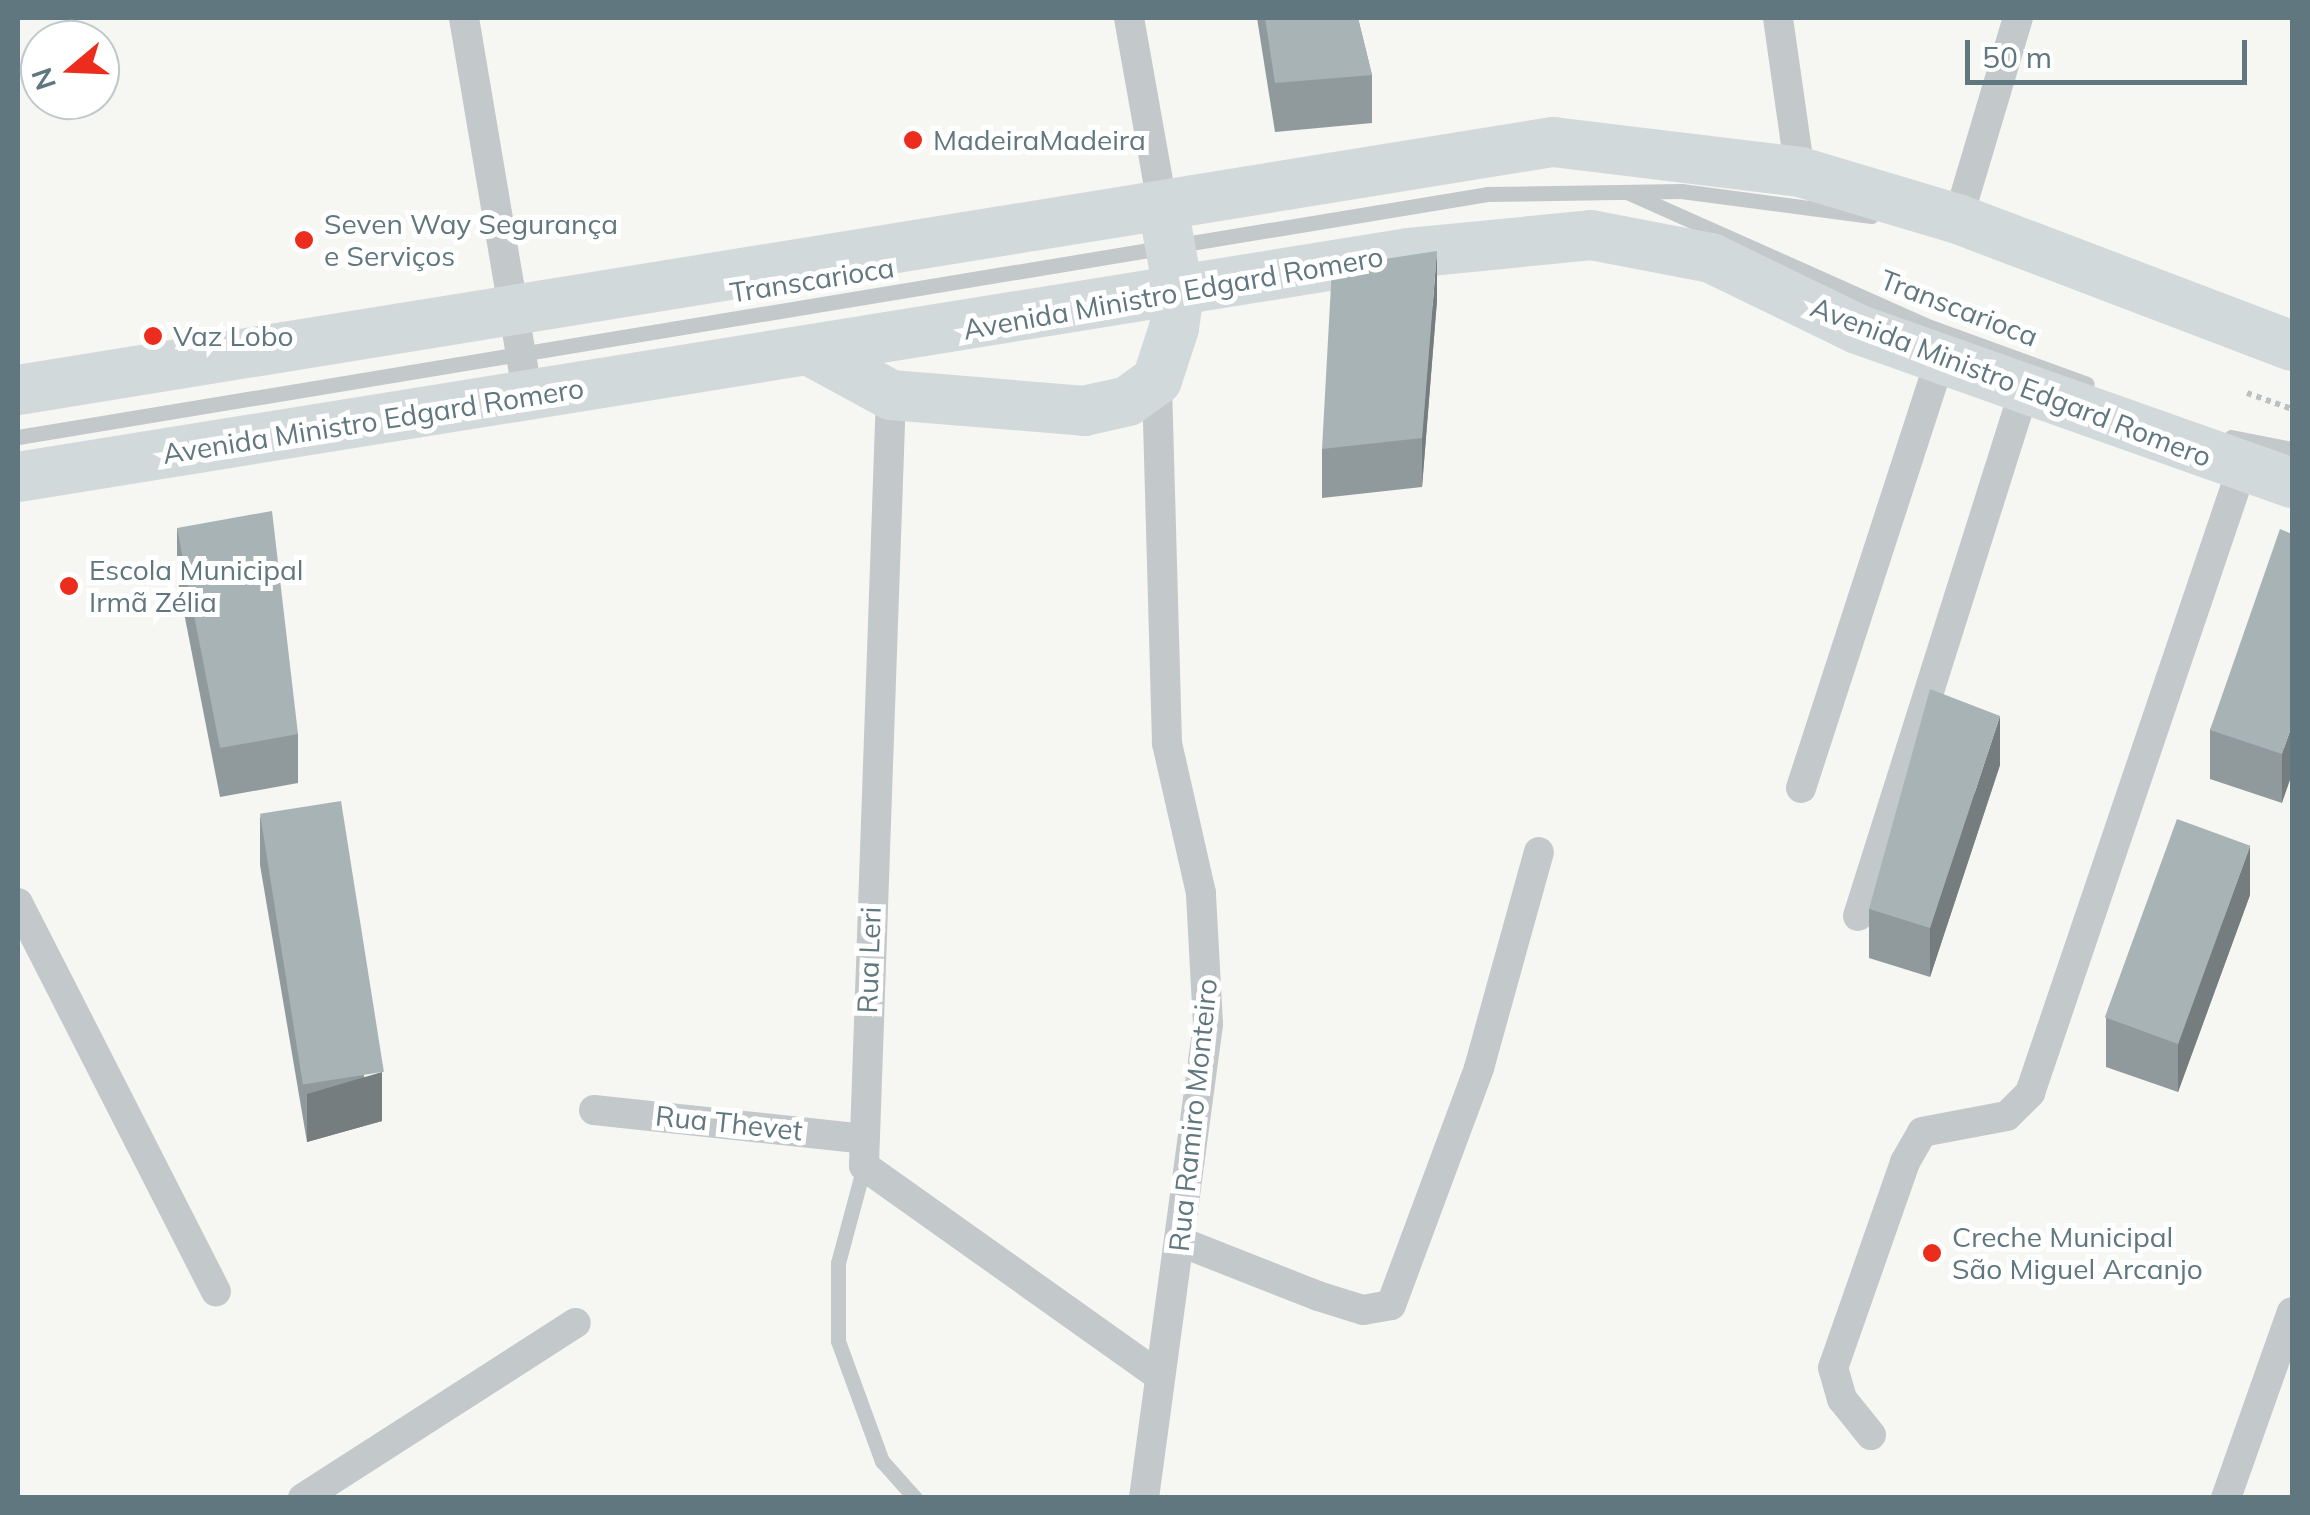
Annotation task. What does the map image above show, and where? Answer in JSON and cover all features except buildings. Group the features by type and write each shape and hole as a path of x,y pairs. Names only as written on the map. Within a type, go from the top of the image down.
{"main road":[{"name":"Avenida Ministro Edgard Romero","path":"18,477 521,350 814,353 1553,142 1800,172 1958,219 2292,346"},
{"name":"Avenida Ministro Edgard Romero","path":"18,390 521,350 1170,250 1409,254 1591,235 1711,258 1941,358 2024,388 2229,451 2292,483"},
{"path":"814,353 890,395 1084,410 1128,401 1157,380 1170,250"}],"street":[{"path":"464,18 521,350"},
{"path":"1129,18 1170,250"},
{"path":"1778,18 1800,172"},
{"path":"1958,219 2018,18"},
{"path":"1801,788 1941,358"},
{"name":"Rua Ramiro Monteiro","path":"1144,1498 1158,1374 1181,1242 1209,953 1168,743 1157,380"},
{"path":"1858,916 2024,388"},
{"name":"Rua Leri","path":"864,1152 890,395"},
{"path":"1870,1435 1842,1399 1833,1368 1906,1162 1922,1132 2007,1116 2030,1093 2229,451"},
{"path":"1181,1242 1332,1301 1392,1305 1479,1068 1538,852"},
{"path":"18,904 216,1292"},
{"name":"Rua Thevet","path":"594,1110 864,1152"},
{"path":"864,1152 1158,1374"},
{"path":"2226,1498 2292,1312"},
{"path":"303,1498 576,1324"}],"lane":[{"name":"Transcarioca","path":"1616,188 1925,325 2107,392"},
{"name":"Transcarioca","path":"1170,250 1488,194 1616,188 1923,222 2292,366"},
{"path":"18,438 521,350"},
{"path":"2229,451 2292,449"},
{"path":"864,1152 838,1264 838,1341 882,1460 915,1498"}],"path":[{"path":"2247,393 2292,409"}],"place":[{"name":"MadeiraMadeira","path":"913,140"},
{"name":"Seven Way Segurança e Serviços","path":"304,240"},
{"name":"Vaz Lobo","path":"153,336"},
{"name":"Escola Municipal Irmã Zélia","path":"69,586"},
{"name":"Creche Municipal São Miguel Arcanjo","path":"1932,1253"}]}
